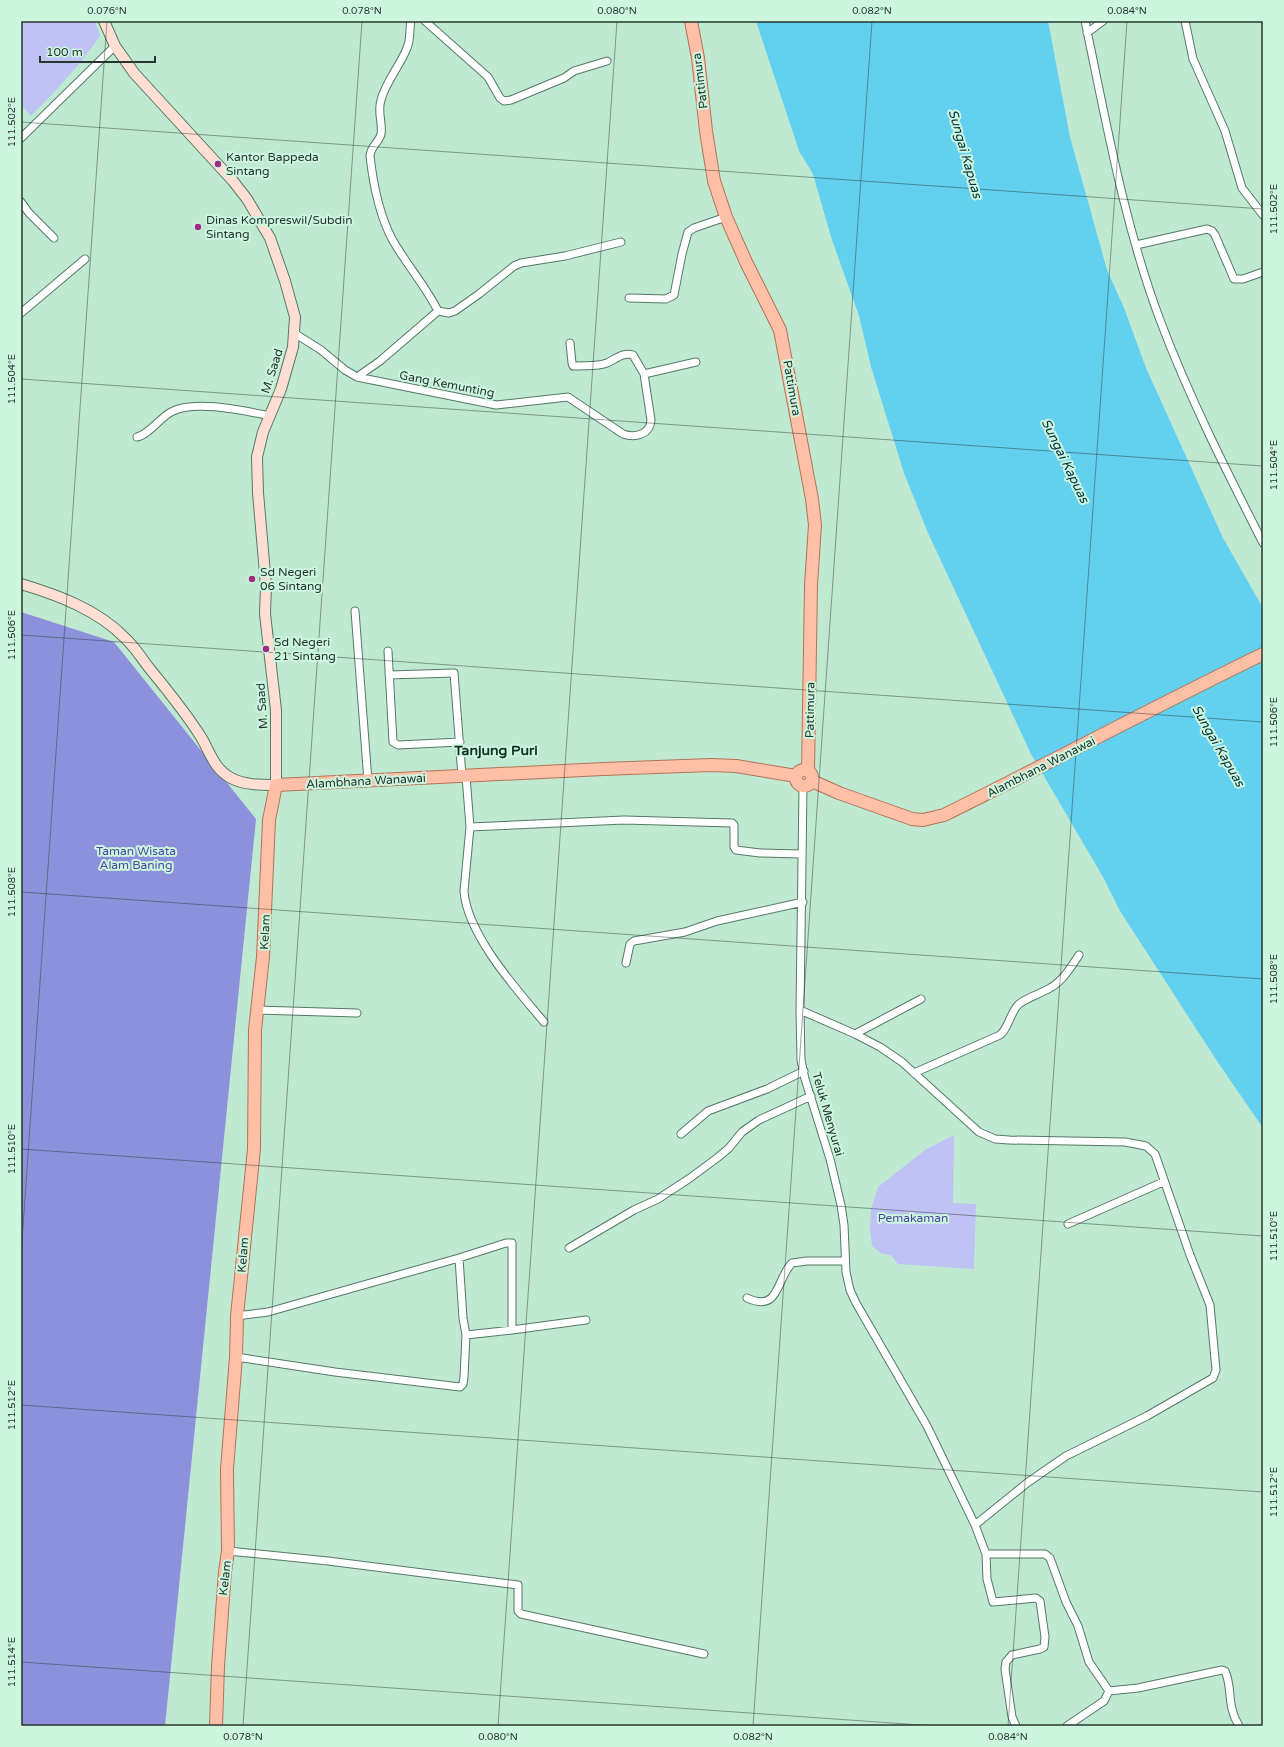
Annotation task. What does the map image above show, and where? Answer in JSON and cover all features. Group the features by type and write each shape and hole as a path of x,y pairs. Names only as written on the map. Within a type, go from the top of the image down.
{"main road":[{"name":"Pattimura","path":"692,21 714,181 726,217 746,262 780,330 812,499 815,525 811,585 808,779"},
{"name":"Alambhana Wanawai","path":"276,785 711,765 736,766 796,776 802,770 808,779 839,793 912,819 932,819 969,803 1263,654"},
{"name":"Kelam","path":"216,1726 218,1666 228,1551 227,1469 236,1358 237,1316 254,1149 256,1010 263,957 269,820 276,785"}],"street":[{"name":"M. Saad","path":"104,21 116,46 134,73 228,176 247,199 270,238 285,281 294,317 292,354 281,389 263,432 257,457 266,584 265,614 276,716 276,785"},
{"path":"411,21 410,38 407,48 392,74 381,99 379,112 381,134 371,149 370,156 380,205 391,237 401,255 430,294 438,311"},
{"path":"425,21 488,76 500,98 504,101 511,100 564,78 574,71 607,61"},
{"path":"1085,21 1120,183 1136,245 1160,320 1185,383 1263,543"},
{"path":"1087,33 1103,21"},
{"path":"1185,21 1193,59 1225,131 1242,188 1263,215"},
{"path":"21,138 116,46"},
{"path":"21,202 29,213 54,238"},
{"path":"629,298 666,299 674,295 683,248 688,232 694,228 726,217"},
{"path":"1136,245 1207,229 1212,231 1215,235 1234,279 1239,280 1263,272"},
{"path":"438,311 449,313 455,311 520,263 565,256 621,242"},
{"path":"21,313 85,259"},
{"path":"357,377 380,361 438,311"},
{"name":"Gang Kemunting","path":"294,333 321,350 345,370 357,377 496,405 568,397 623,434 633,436 645,433 650,427 651,420 644,374 636,359 630,354 621,355 600,365 573,366 570,344"},
{"path":"644,374 696,362"},
{"path":"137,437 141,436 162,417 174,410 189,406 212,407 270,416"},
{"name":"Alambhana Wanawai","path":"21,584 73,603 102,619 126,638 174,698 201,738 216,766 226,775 245,783 276,785"},
{"path":"355,611 368,781"},
{"path":"388,651 392,738 395,744 460,742"},
{"path":"389,675 454,673 470,827 464,891 465,900 473,922 486,946 506,976 544,1022"},
{"name":"Teluk Menyurai","path":"808,779 802,854 803,902 800,1041 804,1071 830,1159 841,1205 844,1225 847,1282 856,1303 927,1426 975,1525 986,1554 987,1579 993,1602 1036,1598 1040,1601 1045,1637 1044,1647 1012,1655 1006,1662 1012,1717 1016,1726"},
{"path":"470,827 624,820 732,823 734,825 734,847 736,850 760,853 802,854"},
{"path":"626,963 630,944 634,941 686,932 717,921 803,902"},
{"path":"914,1073 1000,1036 1004,1032 1013,1011 1020,1003 1051,988 1067,972 1079,956"},
{"path":"855,1034 921,999"},
{"path":"256,1010 357,1013"},
{"path":"800,1010 855,1034 885,1051 914,1073 973,1128 985,1136 995,1139 1009,1140 1125,1142 1146,1146 1155,1154 1207,1297 1212,1312 1216,1370 1213,1378 1147,1416 1066,1456 1027,1483 975,1525"},
{"path":"681,1134 708,1111 767,1089 804,1071"},
{"path":"568,1248 658,1198 690,1178 729,1148 742,1132 759,1120 811,1096"},
{"path":"1068,1224 1164,1182"},
{"path":"237,1316 268,1312 459,1258 506,1243 512,1243 512,1330"},
{"path":"236,1358 460,1387 463,1384 466,1335 463,1318 459,1258"},
{"path":"748,1298 757,1302 767,1302 771,1299 775,1295 792,1263 806,1261 845,1261"},
{"path":"466,1335 586,1320"},
{"path":"228,1551 328,1561 518,1584 518,1611 521,1614 704,1654"},
{"path":"986,1554 1045,1554 1050,1558 1066,1602 1078,1626 1086,1654 1109,1691"},
{"path":"1109,1691 1138,1688 1222,1670 1225,1671 1227,1677 1232,1710 1239,1726"},
{"path":"1067,1726 1104,1701 1109,1691"}],"green space":[{"path":"21,21 95,21 100,36 67,78 31,116 21,104"},
{"name":"Taman Wisata Alam Baning","path":"21,612 114,642 256,819 165,1726 21,1726"},
{"name":"Pemakaman","path":"954,1135 953,1203 976,1204 974,1269 898,1264 891,1255 882,1254 872,1246 870,1229 871,1209 878,1187 925,1150"}],"water":[{"name":"Sungai Kapuas","path":"756,21 1048,21 1070,137 1107,270 1124,308 1146,368 1223,538 1263,608 1263,1128 1217,1061 1120,911 1103,877 1031,754 928,533 904,473 871,367 859,316 831,237 813,174 799,151"}],"place":[{"name":"Kantor Bappeda Sintang","path":"218,164"},
{"name":"Dinas Kompreswil/Subdin Sintang","path":"198,227"},
{"name":"Sd Negeri 06 Sintang","path":"252,579"},
{"name":"Sd Negeri 21 Sintang","path":"266,649"}],"district":[{"name":"Tanjung Puri","path":"496,750"}]}
